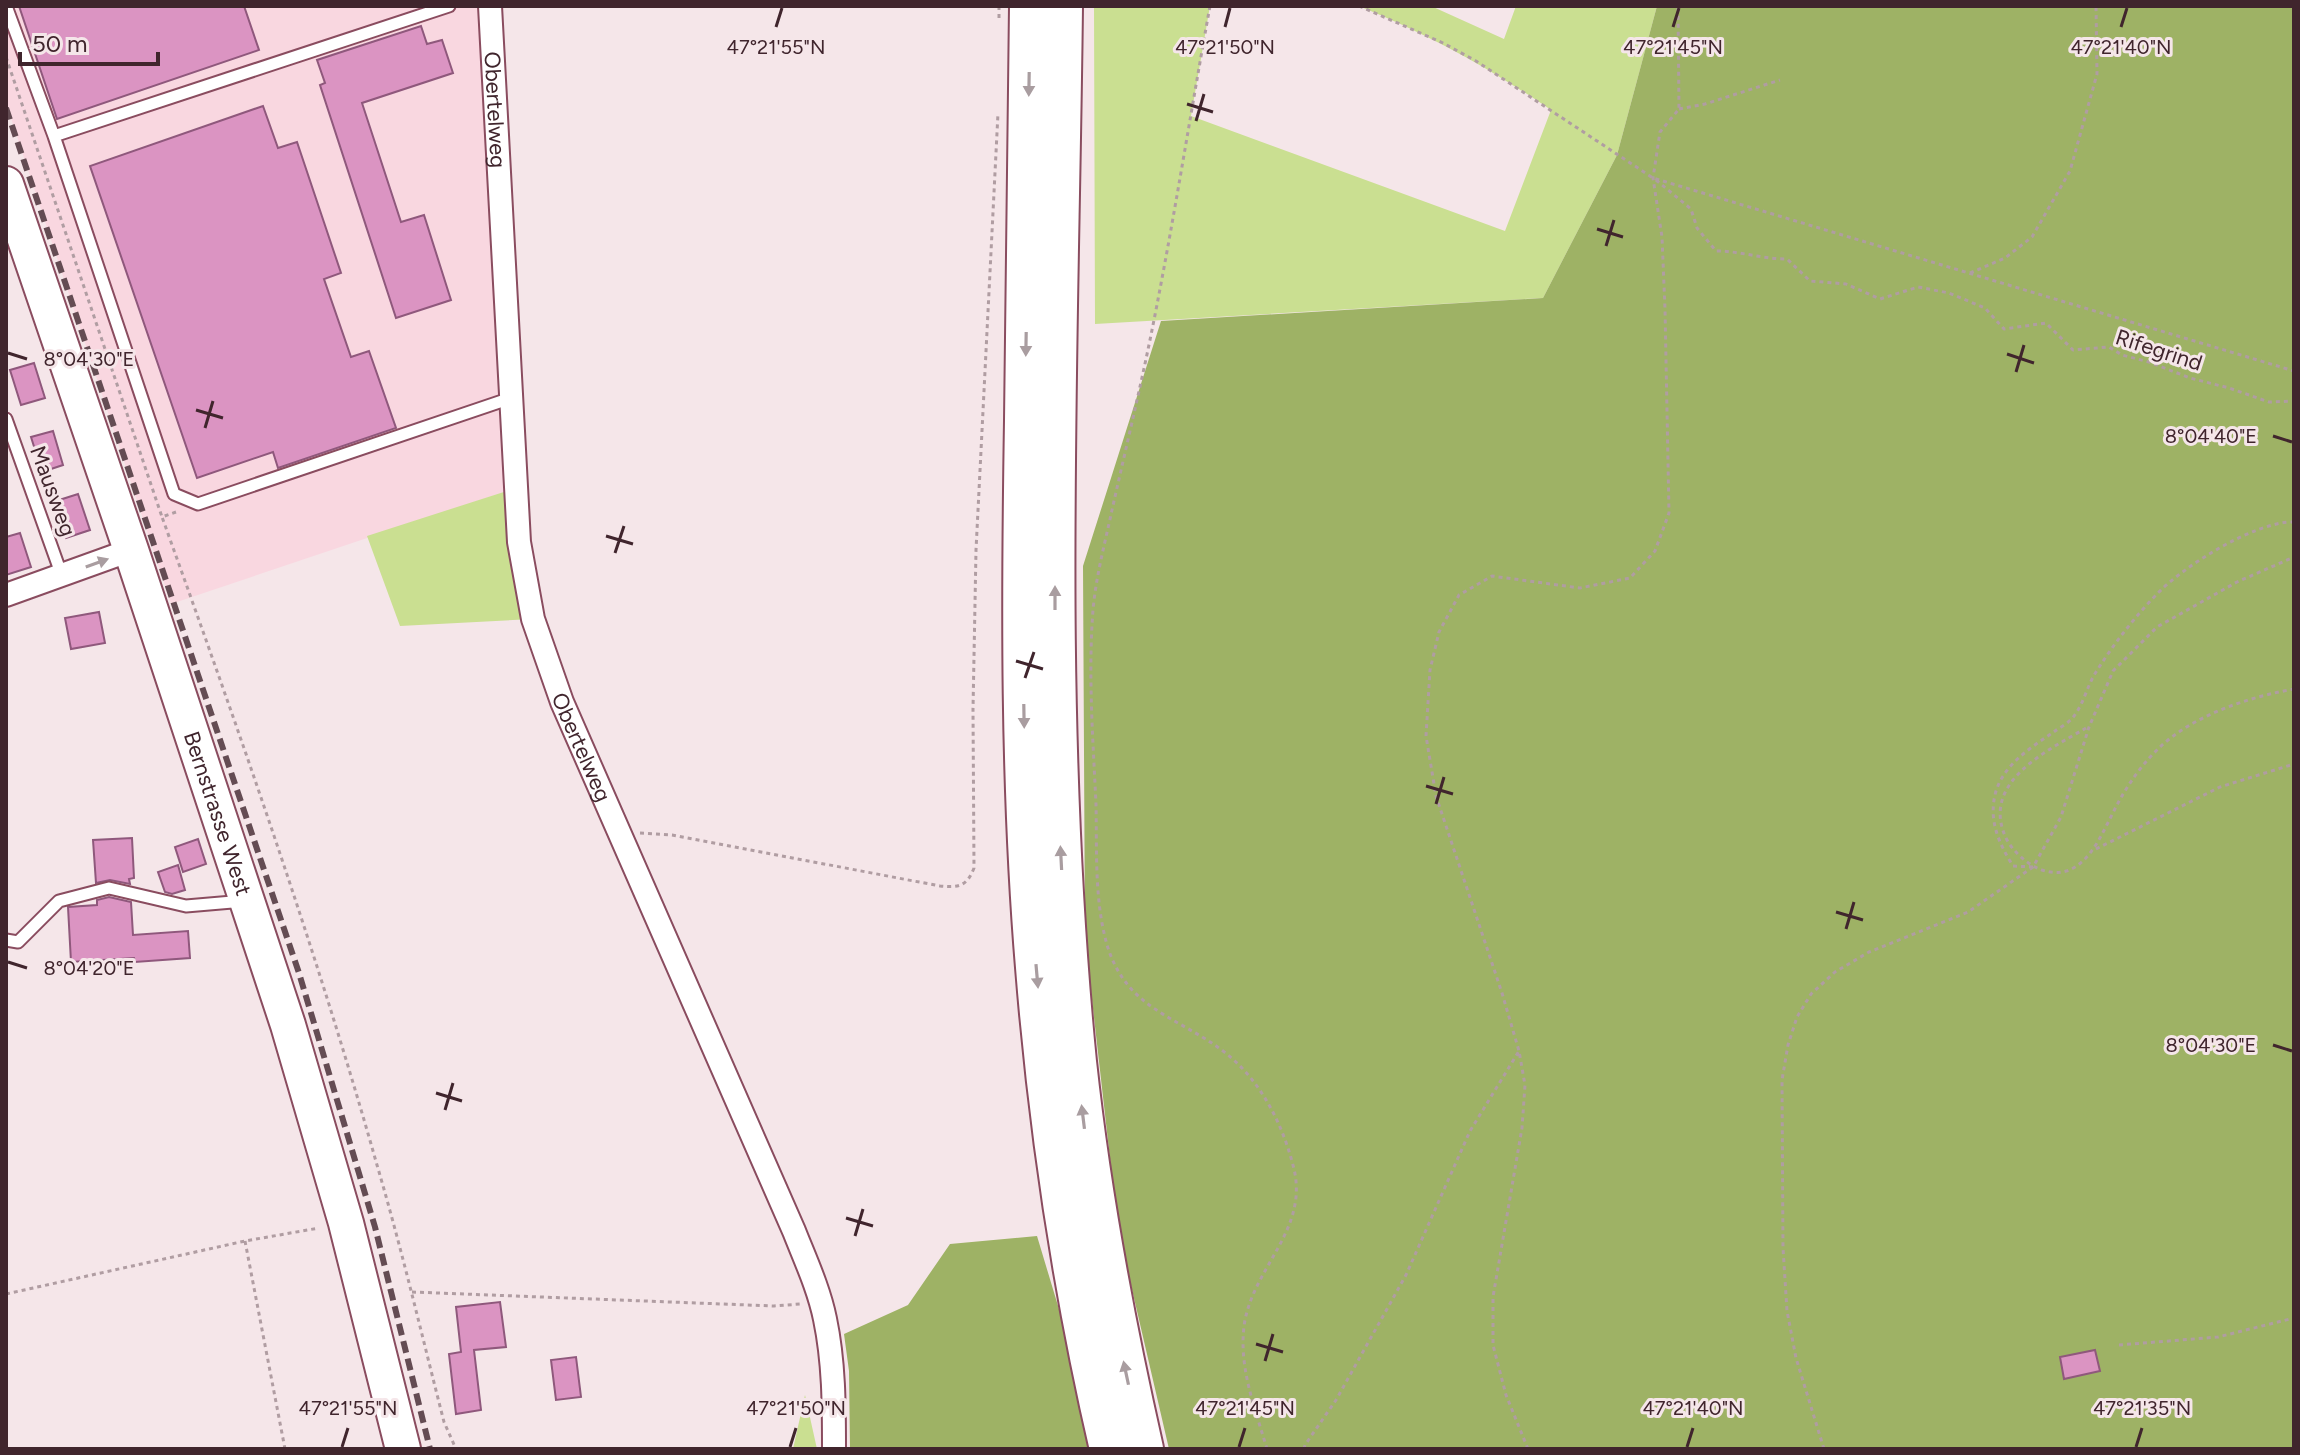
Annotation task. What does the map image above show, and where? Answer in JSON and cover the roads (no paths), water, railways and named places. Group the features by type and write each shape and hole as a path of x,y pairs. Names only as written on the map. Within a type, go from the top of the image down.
{"highway":[{"path":"1062,6 1055,542 1061,864 1075,1050 1092,1186 1113,1309 1143,1449"},
{"path":"1014,12 1023,626 1031,890 1039,1003 1057,1165 1081,1313 1110,1449"}],"main road":[{"name":"Bernstrasse West","path":"6,184 131,550 303,1072 346,1223 403,1449"}],"street":[{"name":"Obertelweg","path":"490,6 519,542 533,619 562,702 794,1231 820,1300 834,1382 834,1449"},
{"path":"6,595 131,550"}],"lane":[{"path":"6,6 54,136 174,494 198,504 511,398"},
{"path":"54,136 449,6"},
{"name":"Mausweg","path":"6,419 62,576"},
{"path":"6,940 18,942 59,901 109,888 186,906 247,900"}],"railway":[{"path":"6,108 299,973 375,1227 430,1449"}]}
